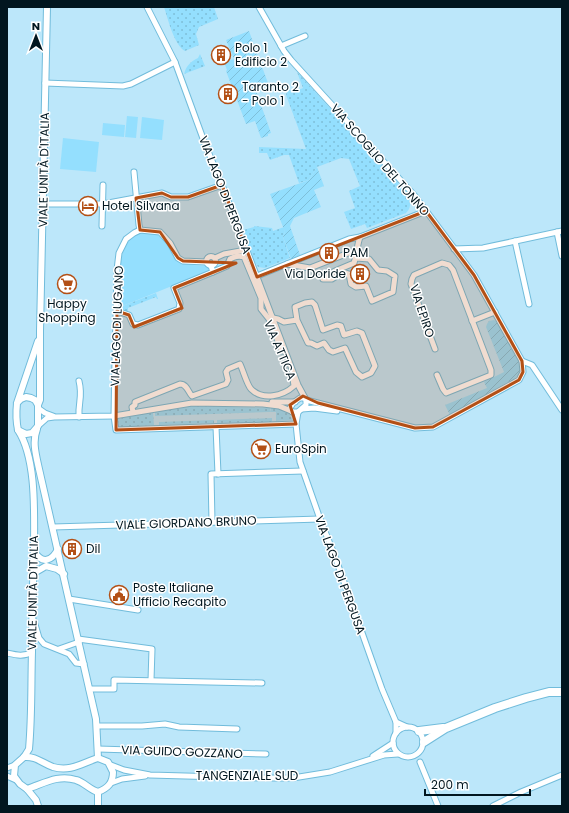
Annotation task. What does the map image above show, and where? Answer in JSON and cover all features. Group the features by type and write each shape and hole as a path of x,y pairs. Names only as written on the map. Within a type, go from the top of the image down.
{"highway":[{"path":"424,742 446,728 495,708 549,692 562,692"},
{"path":"419,731 446,728"}],"main road":[{"name":"VIALE UNITÀ D'ITALIA","path":"47,7 40,400 34,446 96,719 100,749 98,758"},
{"name":"VIALE UNITÀ D'ITALIA","path":"15,765 24,756 29,748 30,739 34,573 34,501 31,470 25,445 16,422 17,403 40,333"},
{"path":"17,403 26,397 35,400 38,407"},
{"path":"18,430 26,434 32,433 37,427"},
{"path":"34,550 38,557 43,560 47,560 53,557 58,549"},
{"path":"34,573 46,566 54,567 64,574"},
{"path":"24,756 31,756 54,767 66,769 83,765 98,758 111,765 113,772 111,783 106,788 98,792 94,791 82,782 70,778 52,780 27,789"},
{"path":"15,765 14,776 16,780 27,789 36,800 38,806"},
{"path":"98,792 98,806"}],"street":[{"name":"VIA LAGO DI PERGUSA","path":"147,7 175,62 298,385 306,399"},
{"name":"VIA SCOGLIO DEL TONNO","path":"259,7 281,46 291,60 415,196 474,275 522,361"},
{"path":"281,46 305,36"},
{"path":"45,84 123,86 131,84 175,62"},
{"path":"134,172 140,230 160,232 170,243 178,258 183,261 206,262 211,266 213,272"},
{"path":"102,226 103,185"},
{"path":"44,204 102,204 162,193 171,197 188,197 222,186"},
{"path":"257,276 349,239 360,237 426,211"},
{"name":"VIA LAGO DI LUGANO","path":"140,230 126,239 119,253 117,270 113,430 216,427"},
{"path":"454,249 483,248 559,231 562,256"},
{"path":"286,264 310,268 351,252 357,256 369,259 378,270 387,271 395,276 393,292 372,301 366,286 356,287 351,284 349,274 343,272 332,278 323,279 335,271 354,263 357,256 357,244 360,237"},
{"path":"515,241 529,304"},
{"path":"206,262 206,259 209,257 214,258 224,254 246,250"},
{"name":"VIA ATTICA","path":"117,311 129,315 133,324 138,325 179,309 180,304 174,288 227,266 230,259 235,256 244,257 262,298 262,309 269,319 295,383 291,390 271,397 260,394 251,389 240,364 228,369 226,372 228,380 226,384 192,396 188,392 186,386 180,384 136,402 135,406 132,407 133,412"},
{"path":"211,266 215,263 214,258"},
{"name":"VIA EPIRO","path":"435,349 411,284 414,275 442,263 449,265 472,321"},
{"path":"305,302 312,302 316,305 323,330 337,325 341,326 344,336 357,331 362,333 375,366 371,373 362,376 356,372 345,348 333,352 329,350 324,343 317,346 308,343 297,320 295,307 305,302"},
{"path":"262,309 269,307"},
{"path":"437,375 446,393 491,375 491,370 472,321 495,312"},
{"path":"273,318 278,318 284,322 297,320"},
{"path":"37,427 48,418 54,417 114,416 192,403 263,404 279,406 296,411 314,408 348,411 416,428 433,427 520,380 523,372 522,361 532,365 562,410"},
{"path":"79,382 82,392 79,417"},
{"path":"296,411 291,406 296,401 298,385"},
{"path":"263,404 306,399 348,411"},
{"path":"296,411 306,405 306,399"},
{"path":"38,407 45,414 54,417"},
{"name":"VIA LAGO DI PERGUSA","path":"296,411 299,456 303,471 382,689 396,722 396,733"},
{"path":"218,474 216,427 296,424"},
{"path":"212,522 211,474 303,471"},
{"name":"VIALE GIORDANO BRUNO","path":"53,527 320,519"},
{"path":"69,599 138,610"},
{"path":"33,618 39,638 44,644 68,654 76,663 84,664"},
{"path":"59,649 78,640 152,648 151,680"},
{"path":"7,654 22,656 28,655 32,652"},
{"path":"89,689 114,689 114,680 262,683"},
{"path":"152,717 152,724"},
{"path":"396,722 419,731 424,742 420,752 420,762 438,806"},
{"path":"97,726 142,726 165,724 179,727 237,729"},
{"path":"407,727 396,733 393,743 395,750 402,756 410,757 420,762"},
{"name":"TANGENZIALE SUD","path":"365,760 393,743"},
{"path":"100,749 107,752 140,753"},
{"name":"VIA GUIDO GOZZANO","path":"100,749 266,754"},
{"path":"410,757 420,752"},
{"name":"TANGENZIALE SUD","path":"111,765 124,770 150,775 293,778 330,772 365,760 384,755 398,754"},
{"path":"7,768 15,765"},
{"name":"TANGENZIALE SUD","path":"111,783 122,779 150,775"},
{"path":"493,806 521,792 562,775"},
{"path":"7,776 16,780"}],"highlighted area":[{"path":"222,185 257,277 426,211 474,275 522,361 523,372 519,380 433,427 415,428 318,403 303,396 290,405 296,424 116,430 117,311 129,315 134,327 182,308 174,288 236,263 183,261 178,258 160,232 140,230 136,198 162,193 171,197 188,197"}],"shaded area":[{"path":"164,7 214,7 218,19 199,27 196,34 199,45 185,51 181,48 175,38"},
{"path":"249,31 268,83 255,88 271,133 268,134 268,136 261,138 255,121 246,124 224,62 234,59 226,40"},
{"path":"200,54 205,66 184,74 189,64 198,58"},
{"path":"297,72 406,192 410,200 410,208 406,213 367,228 365,224 351,229 344,212 355,208 349,191 360,186 349,159 341,158 317,167 309,180 299,183 289,155 284,155 270,160 267,153 259,153 259,147 306,149 286,95 287,91 290,90 291,93 303,88"},
{"path":"127,116 138,117 136,138 125,137"},
{"path":"142,117 164,120 162,140 140,138"},
{"path":"103,123 125,125 124,137 102,135"},
{"path":"63,138 99,142 96,172 60,169"},
{"path":"317,167 324,186 314,190 321,207 294,218 290,226 300,255 291,259 283,237 285,232 270,194 309,180"},
{"path":"254,226 272,228 273,231 284,227 285,232 283,237 290,258 265,268 258,267 243,230"},
{"path":"139,232 151,233 159,236 165,241 175,257 182,263 207,266 209,271 120,307 120,264 124,248 127,242"},
{"path":"156,293 158,299 156,297 128,308 128,311 123,311 120,307"},
{"path":"494,320 497,322 520,364 520,373 515,378 450,415 445,405 487,388 484,382 504,372 486,327 489,321"},
{"path":"195,406 270,408 270,412 155,416 155,412"},
{"path":"271,408 287,412 292,420 276,421 276,412 270,412"},
{"path":"153,412 154,425 119,427 118,419"},
{"path":"272,418 272,422 217,423 217,420"},
{"path":"214,420 214,423 159,425 159,422"}],"place":[{"name":"Polo 1 Edificio 2","path":"221,55"},
{"name":"Taranto 2 - Polo 1","path":"228,94"},
{"name":"Hotel Silvana","path":"88,206"},
{"name":"PAM","path":"329,253"},
{"name":"Via Doride","path":"360,274"},
{"name":"Happy Shopping","path":"67,284"},
{"name":"EuroSpin","path":"261,449"},
{"name":"Dil","path":"72,549"},
{"name":"Poste Italiane Ufficio Recapito","path":"119,595"}]}
